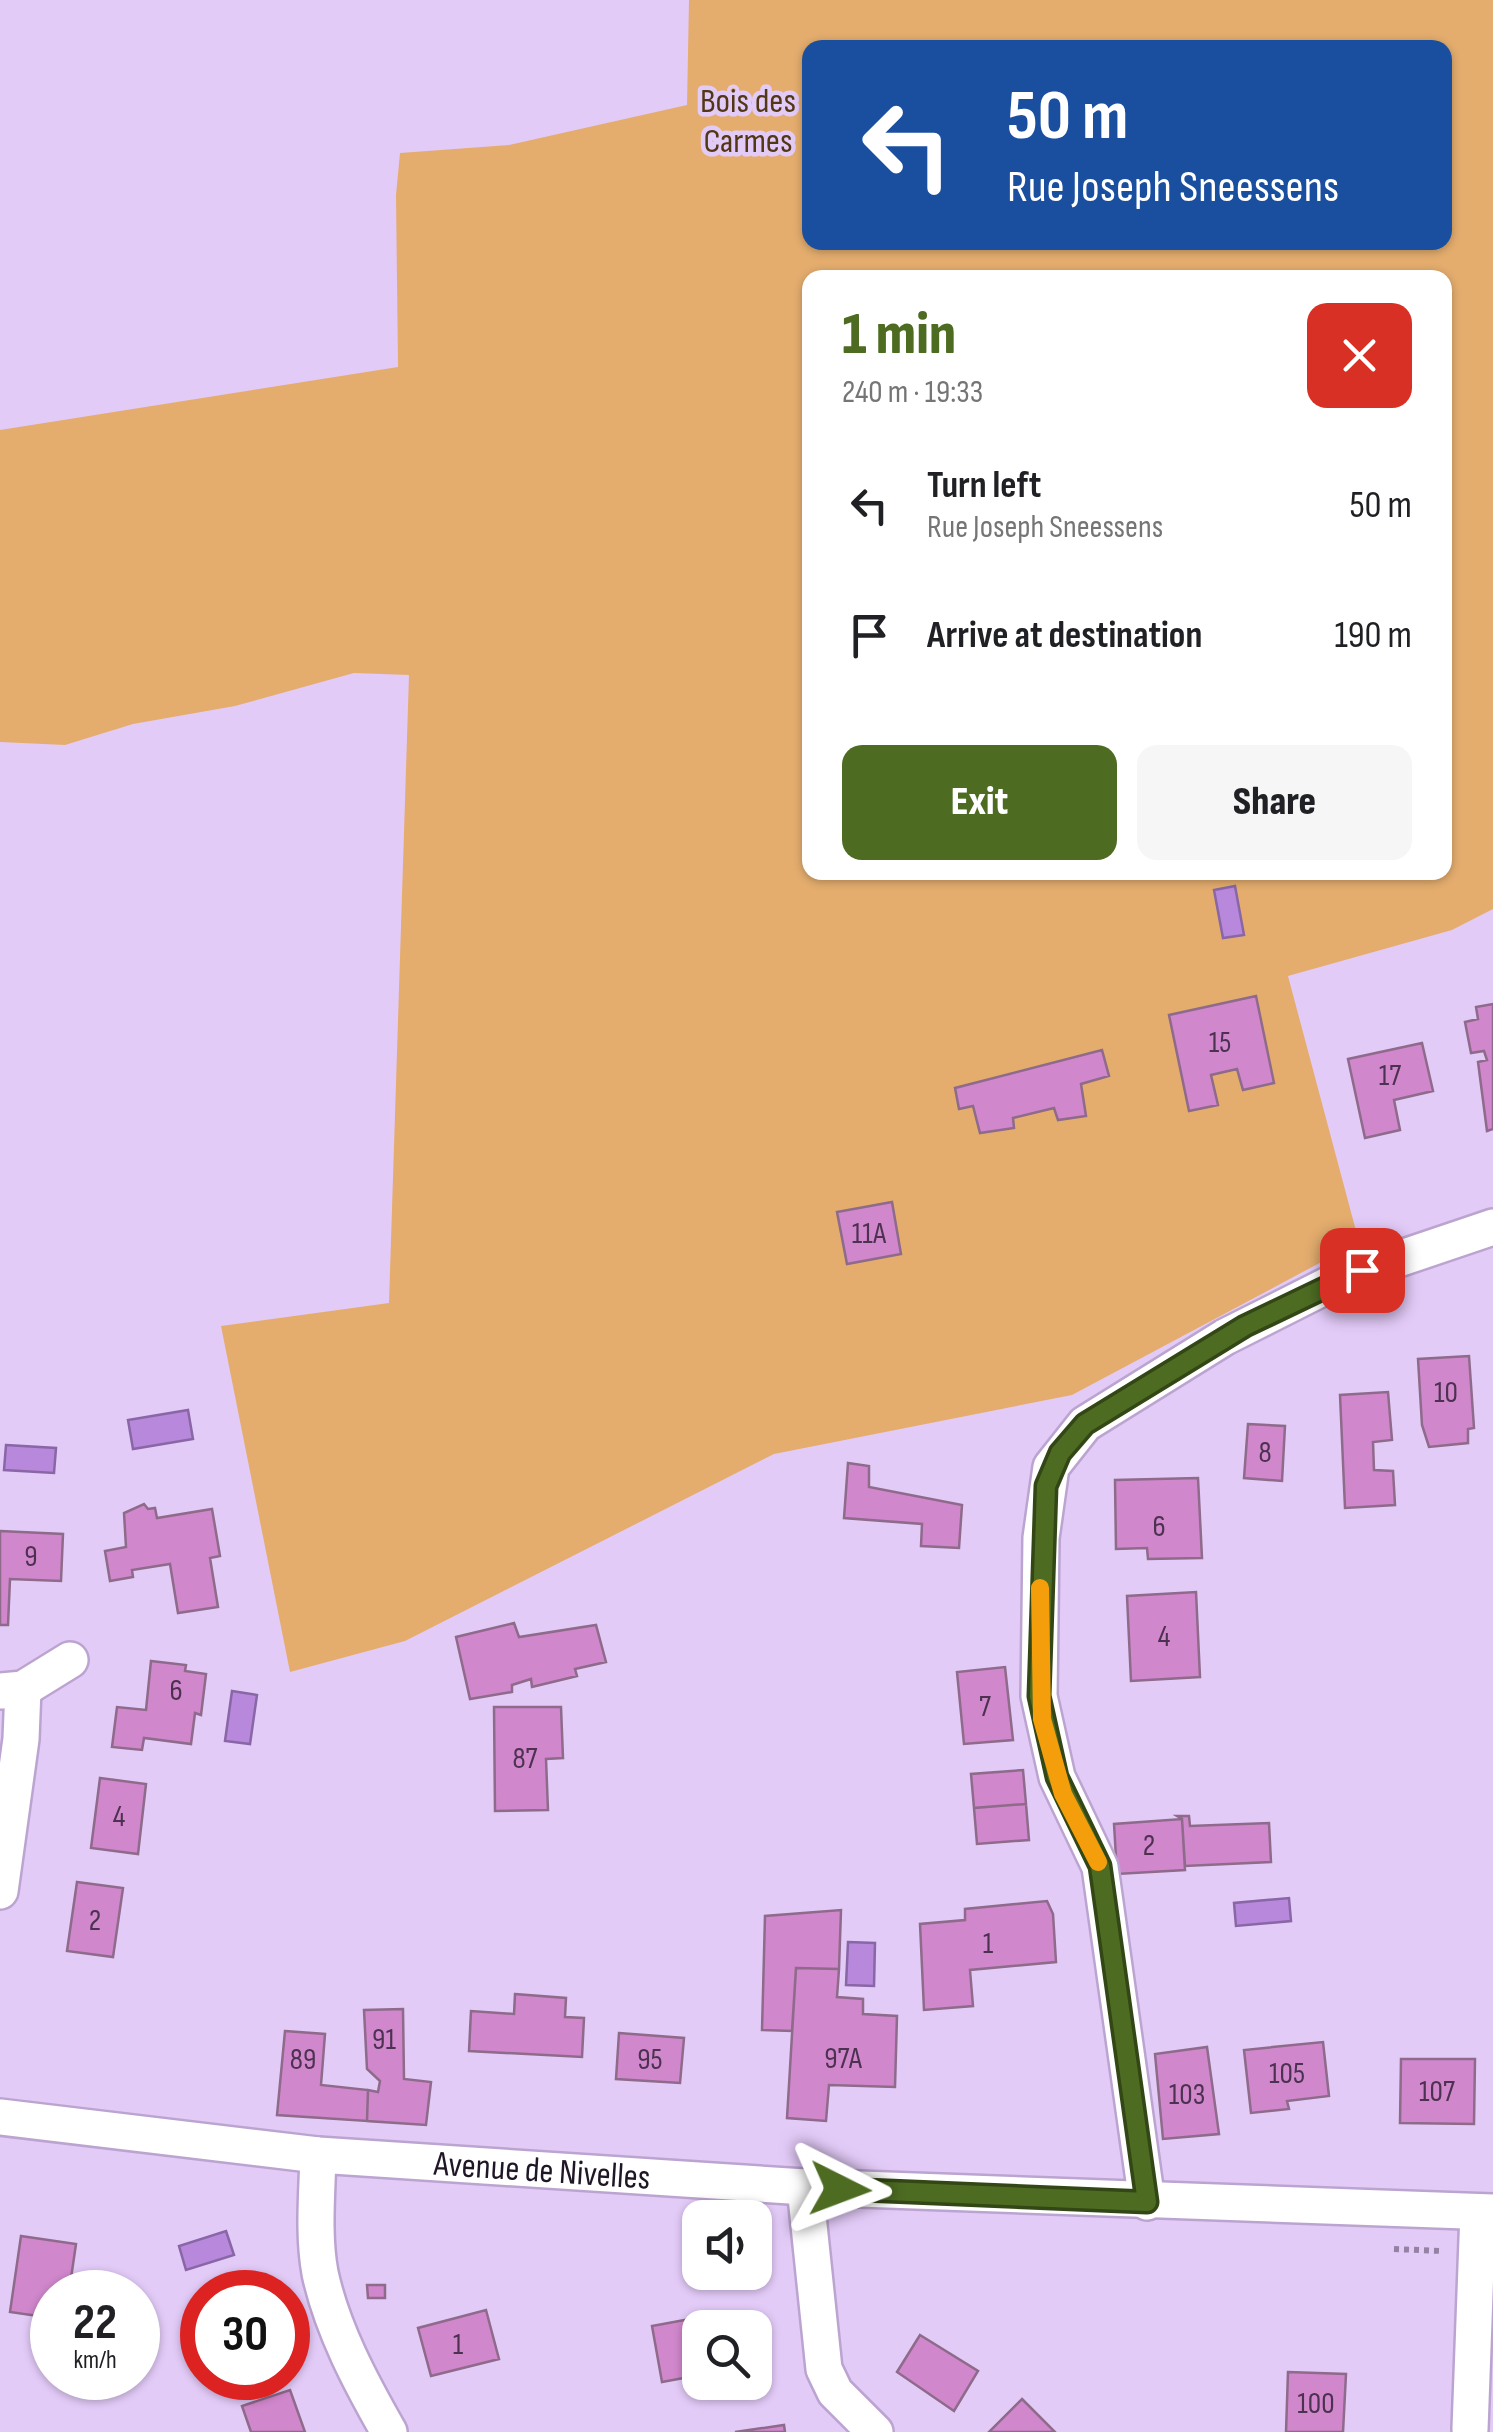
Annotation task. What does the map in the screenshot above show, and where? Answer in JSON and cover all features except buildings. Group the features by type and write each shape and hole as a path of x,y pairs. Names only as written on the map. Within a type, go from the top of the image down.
{"street":[{"path":"1147,2202 1100,1866 1057,1777 1039,1696 1042,1538 1051,1467 1085,1424 1265,1316 1342,1278 1493,1227"},
{"path":"0,1890 21,1739 11,1690 70,1660"},
{"name":"Avenue de Nivelles","path":"0,2117 318,2155 805,2187 1485,2212"},
{"path":"318,2155 316,2224 320,2274 358,2378 390,2432"},
{"path":"805,2187 824,2369 835,2392 876,2432"},
{"path":"1470,2431 1485,2212"}],"green space":[{"name":"Bois des Carmes","path":"689,0 1493,0 1493,909 1452,930 1288,976 1359,1242 1072,1395 774,1454 405,1641 290,1672 221,1326 389,1303 409,675 354,673 235,706 133,724 65,745 0,742 0,430 398,367 396,195 400,153 509,145 687,105"}],"shaded area":[{"path":"1235,886 1244,935 1223,938 1214,890"},
{"path":"188,1410 193,1439 133,1449 128,1420"},
{"path":"6,1445 56,1448 54,1473 4,1470"},
{"path":"232,1691 257,1695 250,1744 225,1741"},
{"path":"1289,1898 1291,1921 1236,1926 1234,1903"},
{"path":"848,1942 875,1943 874,1986 846,1985"},
{"path":"226,2231 234,2255 186,2270 179,2246"}],"slow traffic":[{"path":"1040,1588 1042,1719 1063,1794 1098,1862"}],"route":[{"path":"840,2189 1147,2202 1100,1866 1057,1777 1042,1719 1039,1626 1046,1486 1051,1467 1073,1434 1085,1424 1245,1326 1362,1270"}]}
